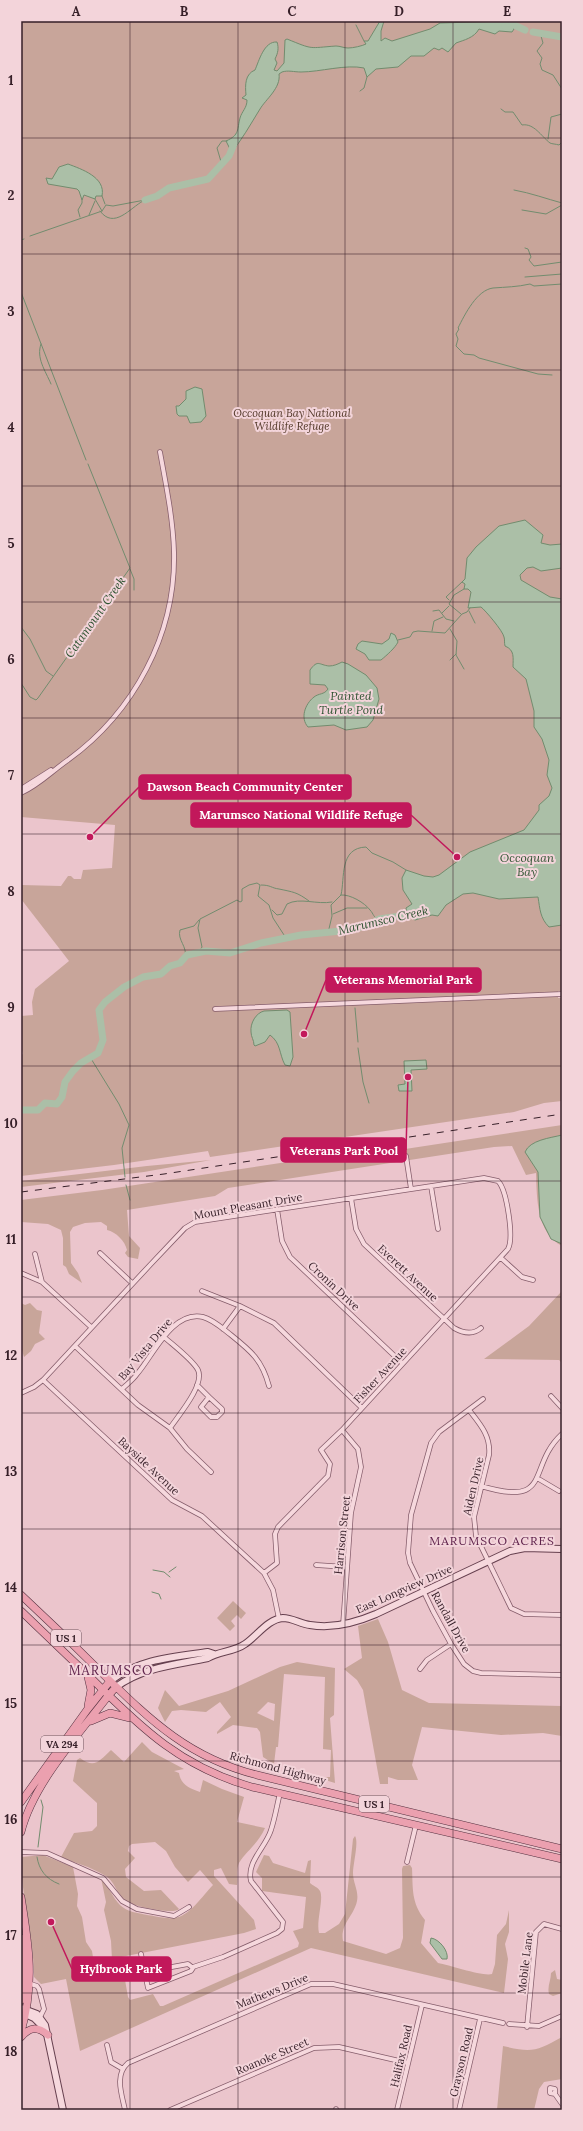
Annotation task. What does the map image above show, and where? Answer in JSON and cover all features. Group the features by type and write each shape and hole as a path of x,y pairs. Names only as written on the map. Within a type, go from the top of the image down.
{"main road":[{"name":"Richmond Highway","path":"21,1595 116,1687 160,1727 200,1754 244,1772 562,1849"},
{"name":"Richmond Highway","path":"21,1611 132,1719 162,1744 203,1768 233,1781 280,1793 562,1858"},
{"path":"87,1710 91,1690 88,1675"},
{"name":"VA 294","path":"22,1799 110,1681"},
{"name":"VA 294","path":"21,1832 32,1801 86,1725 116,1687"},
{"path":"86,1725 108,1713 117,1714 132,1719"},
{"path":"280,1793 284,1788 301,1786"},
{"path":"22,1799 32,1801"},
{"path":"395,1820 418,1815"},
{"path":"416,1825 424,1821 438,1820"},
{"path":"536,1852 544,1851 550,1846"},
{"path":"21,1897 34,1985 24,2011 21,2032"},
{"path":"21,1938 23,1978 21,2000"},
{"path":"21,1986 23,1978"},
{"path":"21,2037 28,2029 33,2028 41,2030 48,2035"}],"street":[{"path":"21,793 40,781 92,741 118,713 141,681 159,641 171,591 174,553 171,522 160,452"},
{"path":"21,789 57,767"},
{"path":"215,1009 562,994"},
{"path":"406,1156 411,1188"},
{"name":"Mount Pleasant Drive","path":"21,1393 34,1387 43,1380 132,1283 190,1225 201,1221 411,1188 486,1178 498,1182"},
{"name":"Fisher Avenue","path":"264,1573 277,1563 275,1534 278,1527 328,1476 330,1464 321,1450 342,1430 402,1363 501,1258 509,1247 511,1239 504,1193 498,1182"},
{"path":"432,1186 438,1229"},
{"name":"Everett Avenue","path":"351,1198 356,1229 361,1240 454,1328 463,1332 473,1333 482,1328"},
{"name":"Cronin Drive","path":"277,1209 283,1244 290,1257 402,1363"},
{"path":"100,1253 132,1283"},
{"path":"35,1254 42,1282"},
{"path":"501,1258 522,1277 534,1280"},
{"path":"21,1273 42,1282 91,1327"},
{"path":"202,1291 240,1306 274,1323 362,1408"},
{"path":"223,1329 240,1306"},
{"name":"Bay Vista Drive","path":"122,1389 137,1374 150,1353 164,1337 178,1323 192,1317 209,1319 256,1356 263,1368 268,1386"},
{"path":"164,1337 197,1368 199,1378 197,1385 170,1428"},
{"path":"75,1346 145,1411 170,1428 211,1472"},
{"name":"Bayside Avenue","path":"43,1380 172,1500 202,1516 264,1573 273,1590 279,1619"},
{"path":"197,1385 222,1409 222,1412 217,1417 211,1416 201,1407 209,1397"},
{"path":"551,1396 562,1408"},
{"name":"Randall Drive","path":"483,1399 439,1432 432,1441 412,1511 408,1558 451,1644 464,1664 477,1673 562,1675"},
{"name":"Aiden Drive","path":"469,1410 485,1431 490,1445 474,1524 476,1536 508,1604 514,1610 524,1614 562,1615"},
{"name":"Harrison Street","path":"342,1430 355,1444 361,1463 351,1513 343,1625"},
{"path":"481,1486 510,1493 519,1493 530,1487 537,1478 550,1448 562,1434"},
{"path":"537,1478 559,1492"},
{"name":"East Longview Drive","path":"279,1619 288,1619 318,1626 343,1625 371,1616 488,1561 518,1549 562,1549"},
{"path":"316,1565 346,1567"},
{"path":"152,1669 208,1658 214,1654 231,1651 244,1645 271,1623 279,1619"},
{"path":"420,1669 426,1660 451,1644"},
{"path":"110,1681 141,1663 208,1652 214,1654"},
{"path":"130,1678 166,1664 169,1658"},
{"path":"116,1687 141,1670 141,1663"},
{"path":"141,1954 148,1988 191,1971 193,1967 223,1957 278,1933 282,1928 283,1922 251,1881 250,1875 253,1863 272,1829 280,1793"},
{"path":"407,1862 416,1825"},
{"path":"21,1852 47,1853 103,1878 122,1901 137,1909 174,1916 189,1907"},
{"name":"Mobile Lane","path":"527,2026 537,1929 541,1925 547,1924 562,1929"},
{"path":"145,1972 188,1964 193,1967"},
{"name":"Mathews Drive","path":"123,2069 130,2062 164,2046 311,1984 333,1984 502,2023"},
{"path":"34,1985 44,2009 40,2017"},
{"name":"Halifax Road","path":"397,2110 422,2005"},
{"path":"24,2011 40,2017 48,2035 63,2110"},
{"path":"24,2011 37,2020 48,2035"},
{"path":"509,2024 527,2026 545,2025 562,2016"},
{"name":"Grayson Road","path":"459,2110 480,2019"},
{"path":"107,2045 111,2062 123,2069 120,2083 125,2110"},
{"name":"Roanoke Street","path":"170,2110 314,2048 339,2047 408,2063"},
{"path":"554,2094 562,2104"},
{"path":"182,2105 184,2110"}],"green space":[{"name":"Occoquan Bay National Wildlife Refuge","path":"21,21 562,21 562,991 558,991 558,998 562,998 562,1101 544,1103 514,1112 210,1157 208,1151 114,1165 21,1176 21,1055 23,1054 21,1046 21,1016 33,1015 32,1002 35,989 69,961 21,899 21,885 61,886 68,876 71,876 74,879 81,879 83,870 112,868 115,825 21,817"},
{"path":"562,1125 562,1246 553,1240 543,1223 538,1203 536,1173 526,1175 512,1146 494,1147 228,1188 215,1196 127,1210 129,1236 140,1248 138,1259 128,1257 125,1253 127,1250 122,1240 117,1235 107,1230 107,1226 101,1222 85,1223 73,1227 70,1232 71,1263 78,1273 82,1283 69,1274 66,1267 63,1265 63,1238 61,1230 48,1224 21,1222 21,1200 102,1190 379,1148 379,1153"},
{"path":"211,1160 144,1172 21,1187 21,1181"},
{"path":"562,1291 562,1363 559,1360 484,1359 529,1326"},
{"path":"21,1303 25,1305 30,1303 37,1310 42,1311 39,1333 45,1339 35,1344 31,1351 24,1357 21,1347"},
{"path":"233,1601 246,1613 241,1619 237,1615 231,1621 235,1626 230,1631 217,1618"},
{"path":"378,1619 388,1642 402,1690 429,1703 562,1706 562,1736 543,1733 501,1735 422,1727 412,1765 418,1780 398,1780 388,1777 388,1784 380,1784 363,1690 357,1680 344,1669 362,1658 358,1626"},
{"path":"297,1662 335,1668 334,1715 330,1718 335,1783 325,1780 325,1777 330,1777 331,1750 323,1749 325,1677 284,1674 278,1747 276,1747 274,1764 263,1757 260,1732 257,1728 233,1725 217,1734 217,1732 231,1717 220,1702 206,1712 181,1710 172,1711 165,1722 158,1708 165,1690 179,1706 228,1691 280,1667","holes":["268,1702 275,1704 274,1721 257,1713"]},
{"path":"142,1742 152,1752 184,1769 174,1771 179,1773 184,1783 189,1787 200,1792 203,1780 244,1797 237,1822 265,1828 239,1863 237,1885 229,1884 221,1868 214,1870 214,1876 254,1920 256,1929 244,1933 121,1957 128,1997 130,2000 153,1994 160,2006 163,2006 298,1947 299,1943 293,1931 303,1928 306,1897 262,1891 262,1878 256,1872 264,1855 269,1856 273,1863 305,1873 308,1861 311,1860 310,1883 320,1891 321,1895 318,1922 319,1933 325,1933 339,1924 345,1914 353,1839 355,1836 356,1848 353,1873 357,1901 345,1925 343,1941 386,1954 400,1948 403,1938 402,1869 403,1866 410,1865 412,1868 415,1901 420,1914 425,1920 421,1943 438,1963 482,1974 492,1974 495,1964 497,1935 506,1924 509,1910 509,1932 505,1944 508,1959 504,1993 311,1948 80,2051 66,1979 41,1984 34,1977 32,1947 23,1887 21,1857 43,1855 73,1867 78,1894 77,1906 82,1917 86,1942 92,1951 94,1964 98,1968 110,1966 112,1960 111,1941 104,1910 106,1902 101,1878 117,1902 129,1911 167,1918 180,1917 185,1914 213,1885 200,1870 188,1882 175,1867 166,1851 155,1842 132,1844 129,1846 128,1851 135,1858 125,1869 126,1877 144,1891 161,1890 179,1909 176,1911 169,1911 153,1909 125,1901 119,1895 108,1877 61,1857 74,1833 92,1831 97,1826 97,1803 73,1781 77,1760 80,1758 89,1763 97,1762 111,1750 124,1762"},
{"path":"555,1970 557,1979 562,1980 562,1993 553,1996 549,1994 548,1989 551,1973"},
{"path":"562,2037 562,2079 544,2082 539,2089 534,2110 497,2110 503,2046 528,2050 540,2048"}],"water":[{"path":"380,21 384,21 381,31 381,41 385,38 392,41 430,29 440,23 506,21 514,25 512,27 514,29 512,32 499,31 495,34 479,29 472,37 456,43 448,52 442,48 439,50 434,48 424,56 411,56 398,67 376,69 367,77 364,68 357,67 308,72 282,72 279,74 278,84 275,89 230,154 230,149 226,141 236,134 246,105 247,100 242,98 246,95 247,77 255,70 265,48 272,43 277,42 278,50 275,59 277,63 274,70 277,71 284,63 285,40 287,39 311,47 355,47 366,44 364,41 368,41"},
{"path":"68,164 86,171 96,179 102,189 102,196 96,196 95,199 84,195 82,200 77,189 48,184 46,178 52,179 59,167"},
{"path":"195,387 202,389 206,416 201,422 190,423 187,416 179,416 177,414 176,406 179,406 186,399 186,391"},
{"name":"Occoquan Bay","path":"525,520 543,535 541,543 550,545 562,544 562,568 541,571 533,567 527,568 520,575 521,580 550,597 562,599 562,925 549,927 546,924 541,913 538,897 499,899 473,893 463,894 446,905 438,916 432,915 415,920 407,915 406,908 412,904 403,890 402,878 406,870 424,876 433,877 439,875 470,852 524,830 539,810 539,805 549,796 552,788 547,775 549,760 542,739 534,727 534,711 526,679 513,667 512,652 505,646 503,634 494,621 481,607 468,608 471,592 468,589 464,589 465,584 462,582 465,579 467,558 476,547 499,526"},
{"path":"391,633 395,635 398,642 381,660 369,660 365,654 356,649 358,644 362,641 382,644 389,639"},
{"name":"Painted Turtle Pond","path":"342,662 366,675 377,688 379,699 373,720 367,727 346,730 334,725 308,727 304,720 304,715 308,703 314,697 328,689 325,685 310,684 310,670 317,664 331,666"},
{"path":"287,1010 290,1012 293,1057 290,1066 285,1065 278,1045 274,1038 270,1035 265,1042 255,1046 254,1045 251,1034 251,1025 256,1016 264,1011"},
{"path":"426,1060 427,1069 411,1070 412,1091 399,1091 398,1085 405,1084 404,1061"},
{"path":"562,1135 562,1244 551,1239 540,1217 538,1172 525,1152 536,1142"},
{"path":"431,1938 443,1946 447,1959 442,1959 430,1943"}],"waterway":[{"path":"356,25 364,41"},
{"name":"Catamount Creek","path":"505,26 514,25 525,30"},
{"name":"Catamount Creek","path":"533,32 562,37"},
{"path":"544,33 541,36 543,43 537,51 542,58 540,64 542,70 553,75 562,89"},
{"path":"360,91 364,88 367,77"},
{"path":"501,109 505,112 513,112 522,125 534,128 550,143 559,145 562,142"},
{"path":"548,139 551,117 562,114"},
{"path":"222,165 217,148 222,141 227,141"},
{"name":"Catamount Creek","path":"145,200 157,196 169,188 208,179 229,156 234,144"},
{"path":"514,190 562,203"},
{"path":"102,196 105,204"},
{"path":"95,199 102,211"},
{"path":"80,217 78,210 82,200"},
{"name":"Catamount Creek","path":"30,236 102,211 106,205 113,206 145,200"},
{"path":"89,215 95,201"},
{"path":"100,211 105,216 116,218 122,216 143,201"},
{"path":"522,210 546,214 562,205"},
{"path":"525,248 528,249 531,257 529,260 534,266 562,262"},
{"path":"525,277 562,274"},
{"path":"552,375 538,374 479,358 474,355 464,354 456,346 458,339 456,334 461,322 472,304 482,293 487,290 530,284 534,286 562,284"},
{"name":"Catamount Creek","path":"21,292 86,460"},
{"path":"41,344 40,359 51,384"},
{"name":"Catamount Creek","path":"21,683 30,697 36,700 130,568 88,464"},
{"path":"130,569 134,579 134,590"},
{"path":"449,600 446,597 462,582"},
{"path":"461,614 449,604 454,595 464,589"},
{"path":"442,613 449,606"},
{"path":"398,640 410,637 413,632 418,631 445,633 462,614 467,612 470,608"},
{"path":"433,611 439,610 446,619 454,621"},
{"path":"469,611 475,623"},
{"path":"432,631 434,621 443,617"},
{"path":"21,627 30,639 46,671 53,676"},
{"path":"450,629 457,641 456,655 464,669"},
{"path":"450,660 456,654"},
{"path":"328,933 332,916 331,905 341,895 345,865 347,858 351,853 357,849 366,847 372,853 393,862 406,870"},
{"path":"199,952 202,947 198,928 200,919 237,900 240,902 242,901 242,889 257,883 260,885 258,896 269,905 273,918 286,938"},
{"path":"261,885 267,885 276,889 295,893 309,901"},
{"path":"341,895 353,897 361,902 368,907 375,917 379,919"},
{"path":"272,910 277,915 282,914 287,904 292,902 332,902"},
{"path":"333,914 347,908 367,908"},
{"name":"Marumsco Creek","path":"21,1110 38,1110 45,1103 57,1104 62,1097 65,1082 73,1071 81,1063 98,1053 103,1040 99,1010 105,1002 124,987 143,977 161,974 170,966 180,963 187,955 206,951 230,953 261,943 301,935 351,930 371,924 379,919 416,914"},
{"path":"185,957 186,953 179,934 180,930 194,926 199,920"},
{"path":"355,1008 358,1042"},
{"path":"358,1048 363,1082 369,1103"},
{"path":"90,1057 119,1104 129,1125 122,1148 125,1177"},
{"path":"126,1185 130,1200"},
{"path":"169,1572 176,1567"},
{"path":"153,1570 164,1572 170,1577"},
{"path":"152,1592 159,1594 161,1599"},
{"path":"38,1847 43,1807 41,1800"},
{"path":"37,1857 39,1866 44,1874 50,1880 59,1884"}],"railway":[{"path":"21,1192 164,1174 562,1114"}],"place":[{"name":"Dawson Beach Community Center","path":"90,837"},
{"name":"Marumsco National Wildlife Refuge","path":"457,857"},
{"name":"Veterans Memorial Park","path":"304,1034"},
{"name":"Veterans Park Pool","path":"408,1077"},
{"name":"Hylbrook Park","path":"51,1922"}],"district":[{"name":"MARUMSCO ACRES","path":"492,1540"},
{"name":"MARUMSCO","path":"111,1670"}]}
